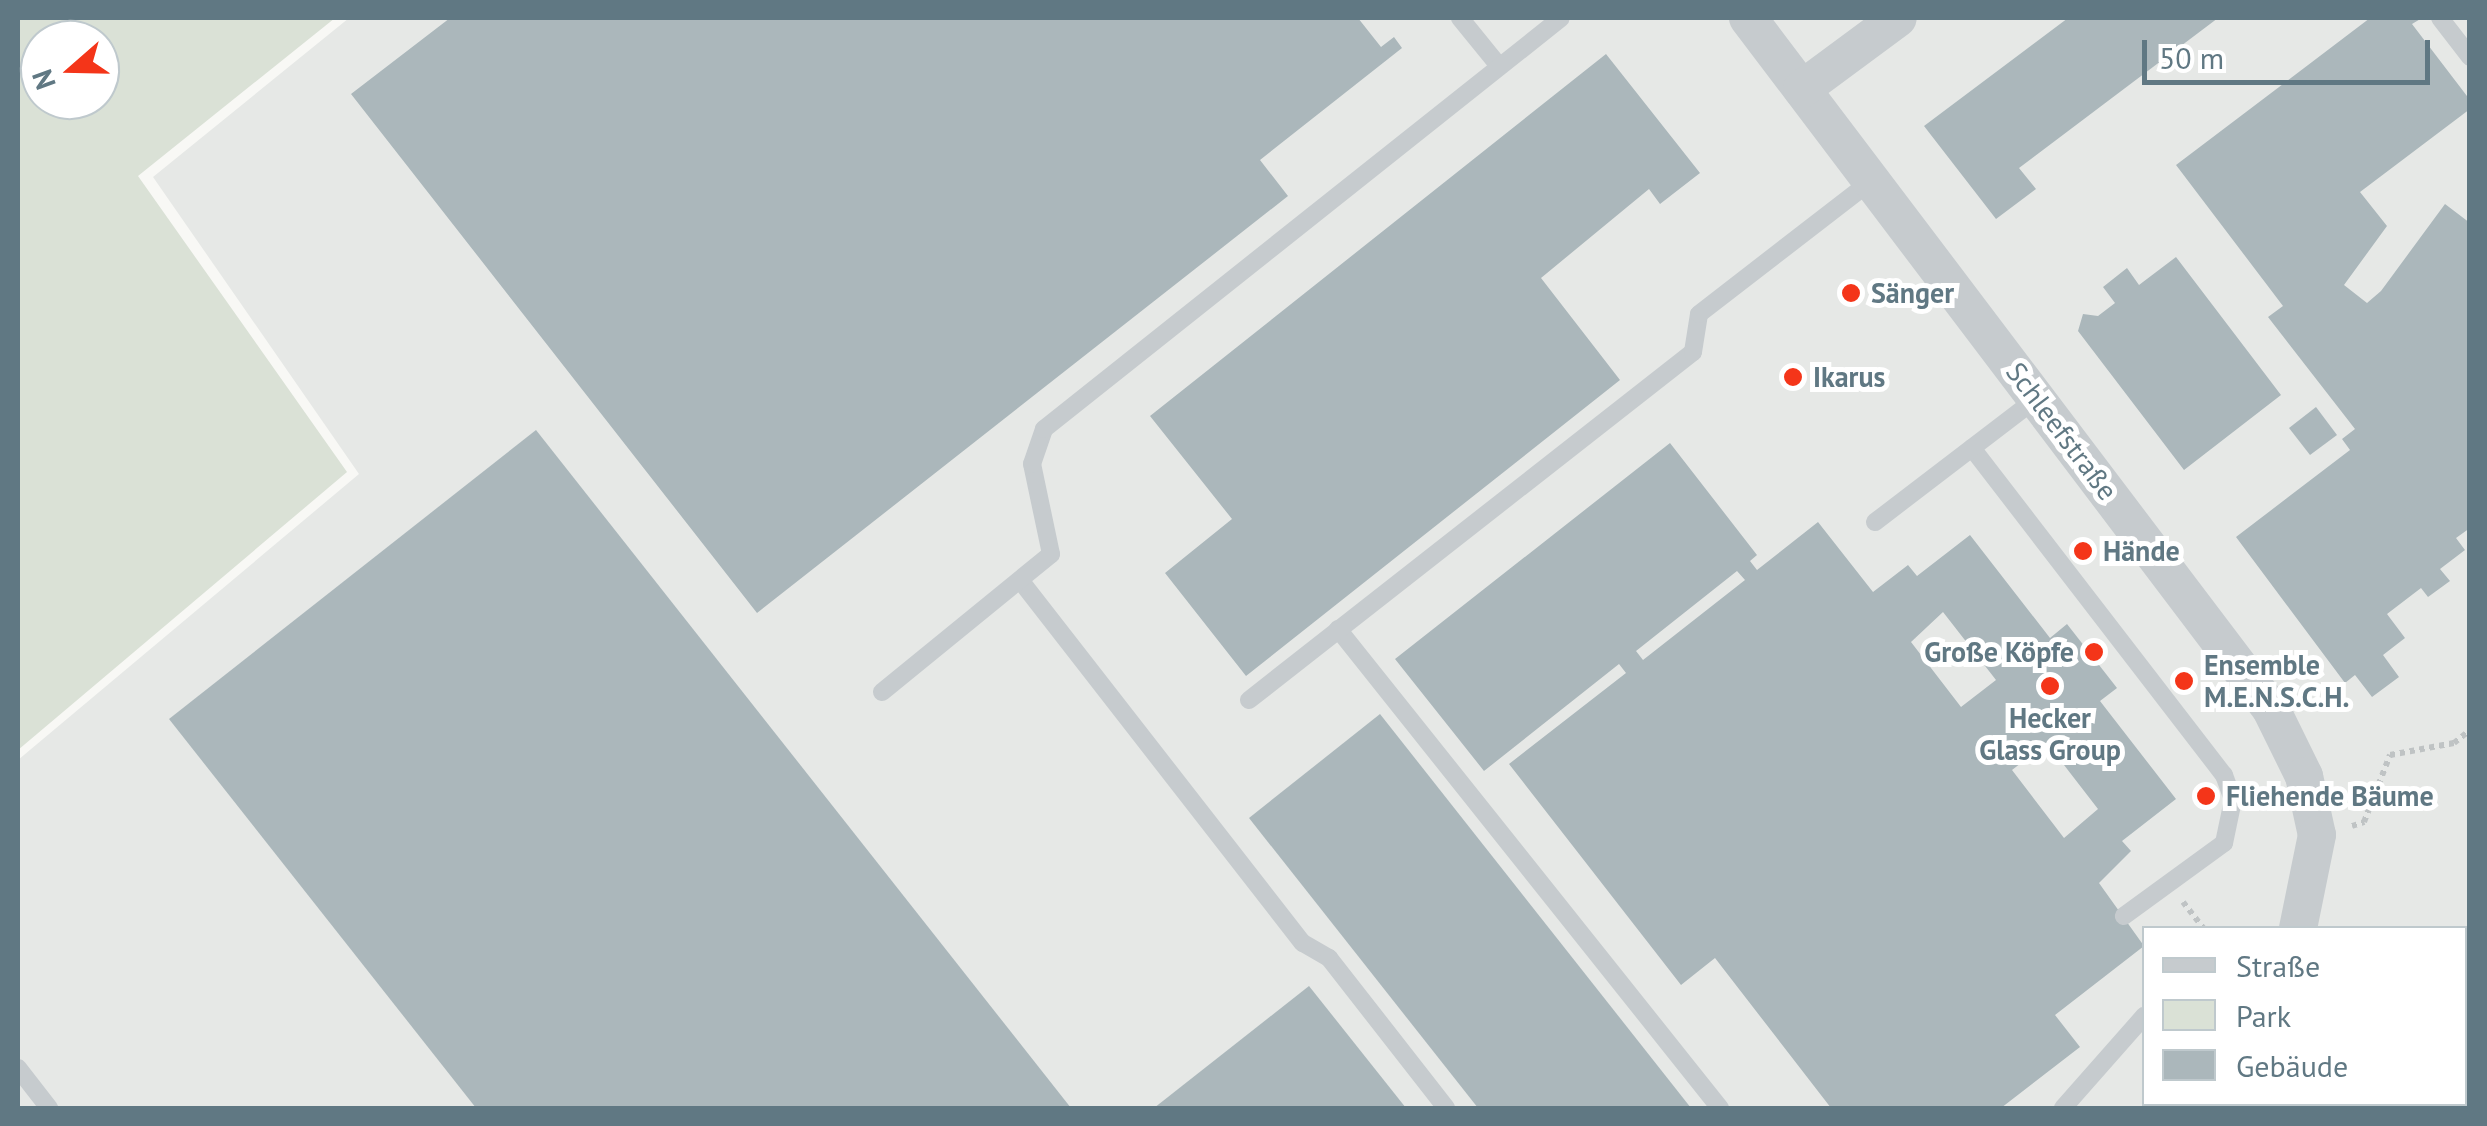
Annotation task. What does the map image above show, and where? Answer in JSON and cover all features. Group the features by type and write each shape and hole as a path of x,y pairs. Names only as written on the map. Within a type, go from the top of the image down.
{"street":[{"name":"Schleefstraße","path":"1748,18 2271,709 2304,776 2317,835 2298,926"},
{"path":"1802,89 1898,18"}],"lane":[{"path":"1460,18 1499,66"},
{"path":"882,692 1052,554 1032,464 1044,428 1561,18"},
{"path":"2440,18 2470,57"},
{"path":"1249,700 1693,352 1699,314 1872,181"},
{"path":"1875,522 2037,398"},
{"path":"1972,448 2224,775 2233,800 2224,843 2124,916"},
{"path":"1020,580 1303,943 1329,958 1446,1108"},
{"path":"1338,630 1720,1108"},
{"path":"2063,1108 2142,1018"},
{"path":"18,1068 49,1108"}],"path":[{"path":"2317,835 2364,822 2390,755 2454,742 2470,730"}],"shaded area":[{"path":"349,18 2469,18 2469,1108 18,1108 18,760 359,474 153,177"}],"green space":[{"path":"18,18 335,18 138,176 347,472 18,750"}],"building":[{"path":"450,18 1358,18 1381,47 1394,37 1402,48 1260,160 1288,196 757,613 351,94"},
{"path":"2068,18 2218,18 2019,168 2036,189 1996,219 1924,126"},
{"path":"2370,18 2422,18 2412,24 2470,100 2470,109 2360,192 2387,226 2344,285 2367,303 2381,291 2445,204 2470,223 2470,528 2456,538 2465,550 2440,569 2450,581 2428,597 2421,588 2387,614 2405,638 2383,655 2399,677 2372,697 2355,675 2345,683 2236,537 2350,450 2342,439 2355,429 2268,317 2283,306 2176,165"},
{"path":"1606,54 1700,173 1660,204 1649,189 1541,278 1620,380 1246,676 1165,573 1232,519 1150,416"},
{"path":"2176,257 2281,395 2184,470 2078,331 2083,314 2098,316 2115,303 2103,287 2127,268 2139,285"},
{"path":"2316,407 2337,435 2310,455 2289,428"},
{"path":"536,430 1071,1108 476,1108 169,719"},
{"path":"1670,443 1757,555 1750,561 1757,570 1818,522 1873,592 1908,565 1917,576 1970,535 2050,638 2067,624 2117,688 2100,701 2176,799 2122,841 2131,851 2099,883 2142,948 2055,1015 2080,1047 2001,1108 1831,1108 1715,958 1681,985 1509,764 1626,673 1619,664 1484,771 1395,659","holes":["1737,571 1745,580 1643,660 1636,651","1943,612 1996,680 1961,707 1911,642","2047,743 2098,809 2064,838 2012,770"]},
{"path":"1380,714 1691,1108 1478,1108 1249,818"},
{"path":"1309,986 1406,1108 1154,1108"}],"place":[{"name":"Sänger","path":"1851,293"},
{"name":"Ikarus","path":"1793,377"},
{"name":"Hände","path":"2083,551"},
{"name":"Große Köpfe","path":"2094,652"},
{"name":"Ensemble M.E.N.S.C.H.","path":"2184,681"},
{"name":"Hecker Glass Group","path":"2050,686"},
{"name":"Fliehende Bäume","path":"2206,796"}]}
